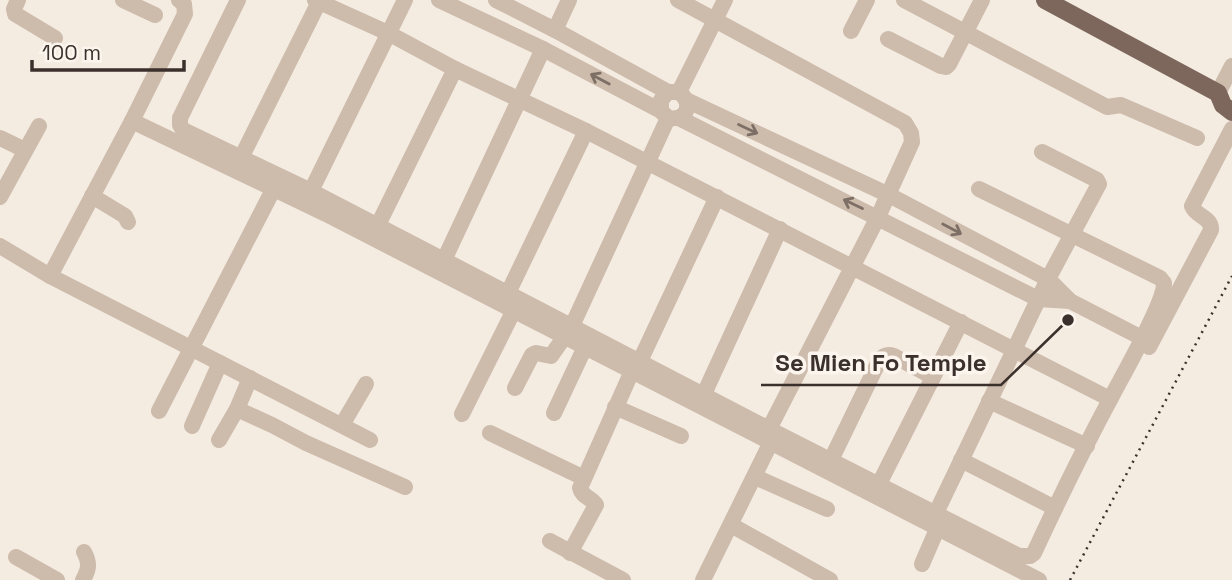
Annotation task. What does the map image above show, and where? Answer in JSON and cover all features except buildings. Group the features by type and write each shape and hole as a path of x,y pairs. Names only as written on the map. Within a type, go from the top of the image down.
{"main road":[{"path":"1045,0 1218,93 1223,105 1232,112"}],"street":[{"path":"18,0 15,14 55,38"},
{"path":"123,0 155,15"},
{"path":"50,276 185,14 184,4 179,0"},
{"path":"238,0 180,118 179,123 183,130 378,225 508,293 569,331 937,520 1024,557 1034,553 1165,287 1163,280 979,189"},
{"path":"312,191 405,0"},
{"path":"439,0 543,49 669,116 878,217 1038,299 1070,301"},
{"path":"496,0 678,95 889,195 1048,279 1070,301 1142,338"},
{"path":"555,30 569,0"},
{"path":"678,0 905,123 911,133 912,142 889,195 770,435 755,477 703,580"},
{"path":"669,116 660,100 678,95 724,0"},
{"path":"851,30 867,0"},
{"path":"904,0 1107,107 1121,104 1197,138"},
{"path":"888,39 944,67 950,64 982,0"},
{"path":"240,158 317,1 586,131 1110,398"},
{"path":"444,260 543,49"},
{"path":"1218,93 1232,66"},
{"path":"378,225 455,69"},
{"path":"515,388 532,355 536,353 551,356 569,331 669,116 686,110 678,95"},
{"path":"132,121 274,188 514,310 569,331 585,347 704,394 770,435 831,460 879,484 1027,577 1209,234 1211,224 1195,212 1192,206 1232,129"},
{"path":"0,197 7,167 25,150 39,126"},
{"path":"508,293 586,131"},
{"path":"0,138 25,150"},
{"path":"922,564 961,460 1013,349 1099,182 1042,152"},
{"path":"159,411 274,188"},
{"path":"92,196 125,216 128,222"},
{"path":"570,553 596,505 580,491 584,478 615,407 717,197"},
{"path":"704,394 780,229"},
{"path":"0,246 50,276 370,440"},
{"path":"462,414 514,310"},
{"path":"879,484 961,322"},
{"path":"554,413 585,347"},
{"path":"831,460 883,356 894,356 933,377"},
{"path":"192,426 220,363"},
{"path":"219,440 237,409 250,378"},
{"path":"342,425 366,384"},
{"path":"989,401 1087,446"},
{"path":"615,407 681,436"},
{"path":"237,409 405,487"},
{"path":"490,433 584,478"},
{"path":"961,460 1055,508"},
{"path":"755,477 827,509"},
{"path":"731,525 830,580"},
{"path":"550,541 623,580"},
{"path":"83,580 89,568 84,552"},
{"path":"16,557 57,580"}],"railway":[{"path":"1070,580 1232,276"}],"place":[{"name":"Se Mien Fo Temple","path":"1068,320"}]}
